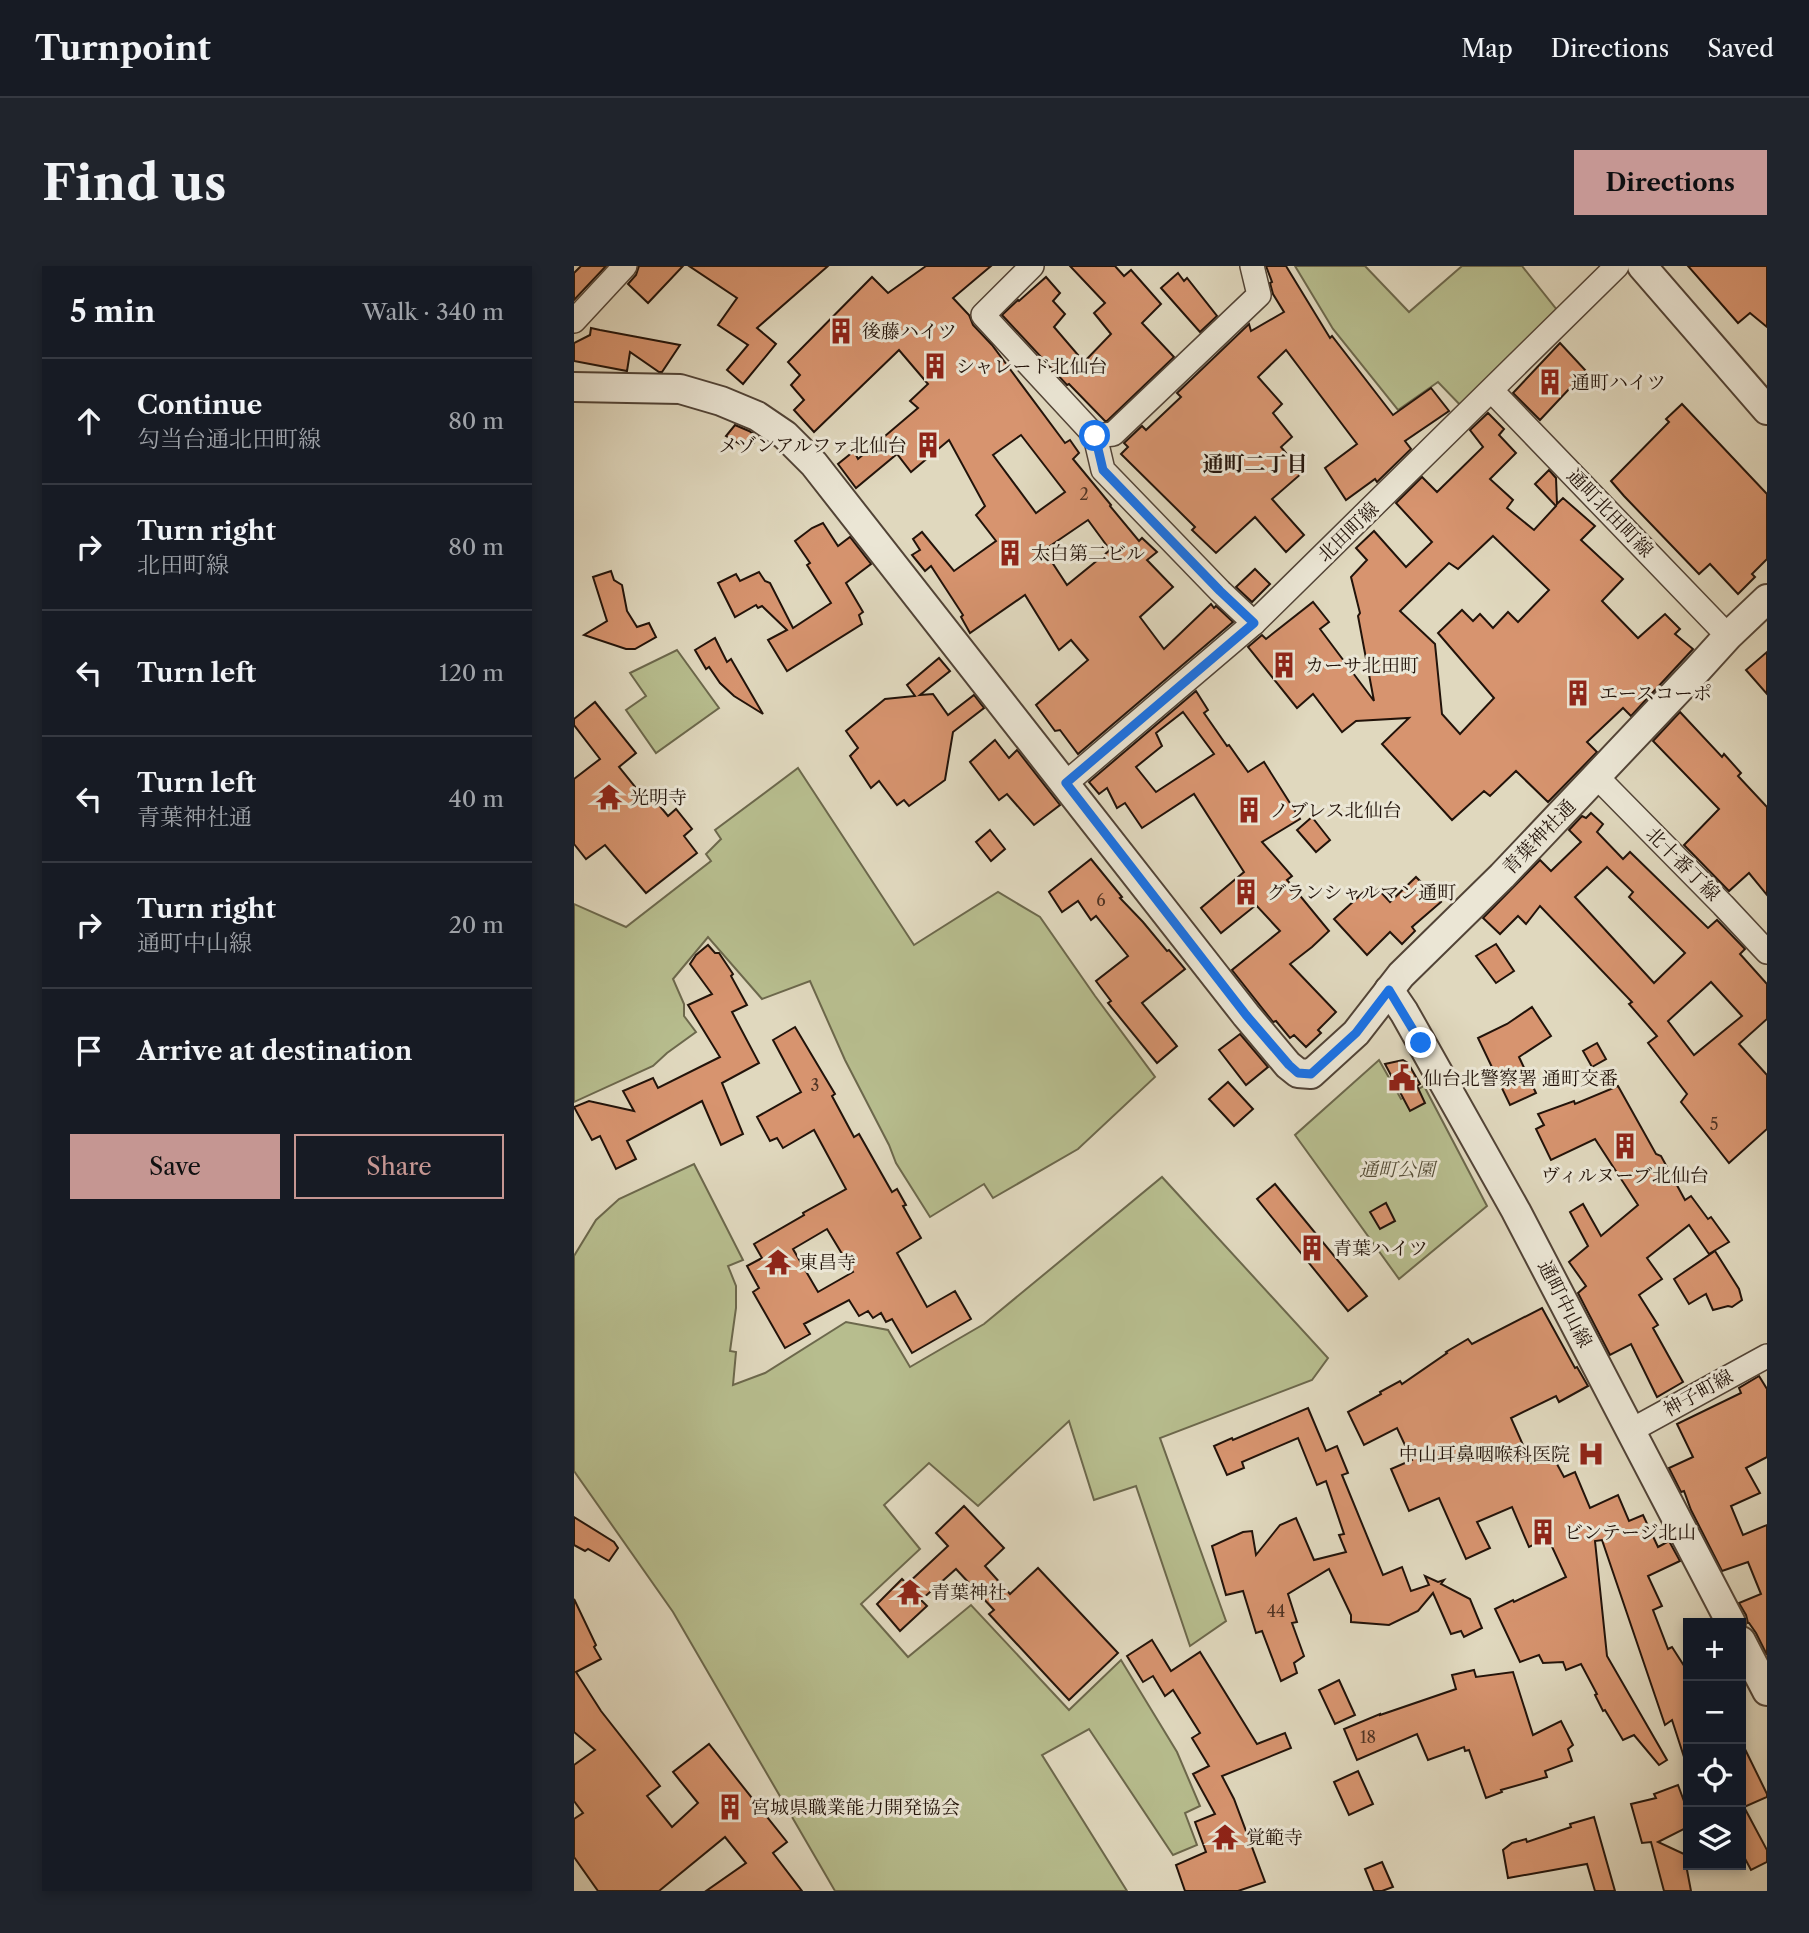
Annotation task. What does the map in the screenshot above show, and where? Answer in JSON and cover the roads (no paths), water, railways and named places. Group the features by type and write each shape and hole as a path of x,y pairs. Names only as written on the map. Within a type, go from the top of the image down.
{"street":[{"path":"574,321 625,266"},
{"path":"1032,266 984,315 1095,436 1103,470 1254,623"},
{"path":"1095,436 1113,434 1259,295 1252,266"},
{"name":"北田町線","path":"1066,783 1254,623 1617,266"},
{"path":"1642,266 1767,410"},
{"path":"574,387 680,389 721,401 757,416 785,435 814,464 1066,783"},
{"name":"通町北田町線","path":"1492,391 1728,636"},
{"name":"青葉神社通","path":"1066,783 1272,1045 1298,1073 1311,1074 1356,1033 1401,975 1502,876 1728,636 1767,599"},
{"name":"北十番丁線","path":"1597,777 1767,952"},
{"name":"通町中山線","path":"1389,990 1516,1211 1728,1618"},
{"name":"神子町線","path":"1630,1431 1767,1356"},
{"path":"1746,1650 1767,1690"}],"place":[{"name":"後藤ハイツ","path":"841,331"},
{"name":"シャレード北仙台","path":"935,366"},
{"name":"通町ハイツ","path":"1550,382"},
{"name":"メゾンアルファ北仙台","path":"928,445"},
{"name":"太白第二ビル","path":"1010,553"},
{"name":"カーサ北田町","path":"1284,665"},
{"name":"エースコーポ","path":"1578,693"},
{"name":"光明寺","path":"609,797"},
{"name":"ノブレス北仙台","path":"1249,810"},
{"name":"グランシャルマン通町","path":"1246,892"},
{"name":"仙台北警察署 通町交番","path":"1402,1078"},
{"name":"ヴィルヌーブ北仙台","path":"1625,1146"},
{"name":"青葉ハイツ","path":"1312,1248"},
{"name":"東昌寺","path":"778,1262"},
{"name":"中山耳鼻咽喉科医院","path":"1591,1454"},
{"name":"ビンテージ北山","path":"1543,1532"},
{"name":"青葉神社","path":"910,1592"},
{"name":"宮城県職業能力開発協会","path":"730,1807"},
{"name":"覚範寺","path":"1225,1837"}],"district":[{"name":"通町二丁目","path":"1255,463"}],"park label":[{"name":"通町公園","path":"1397,1169"}]}
